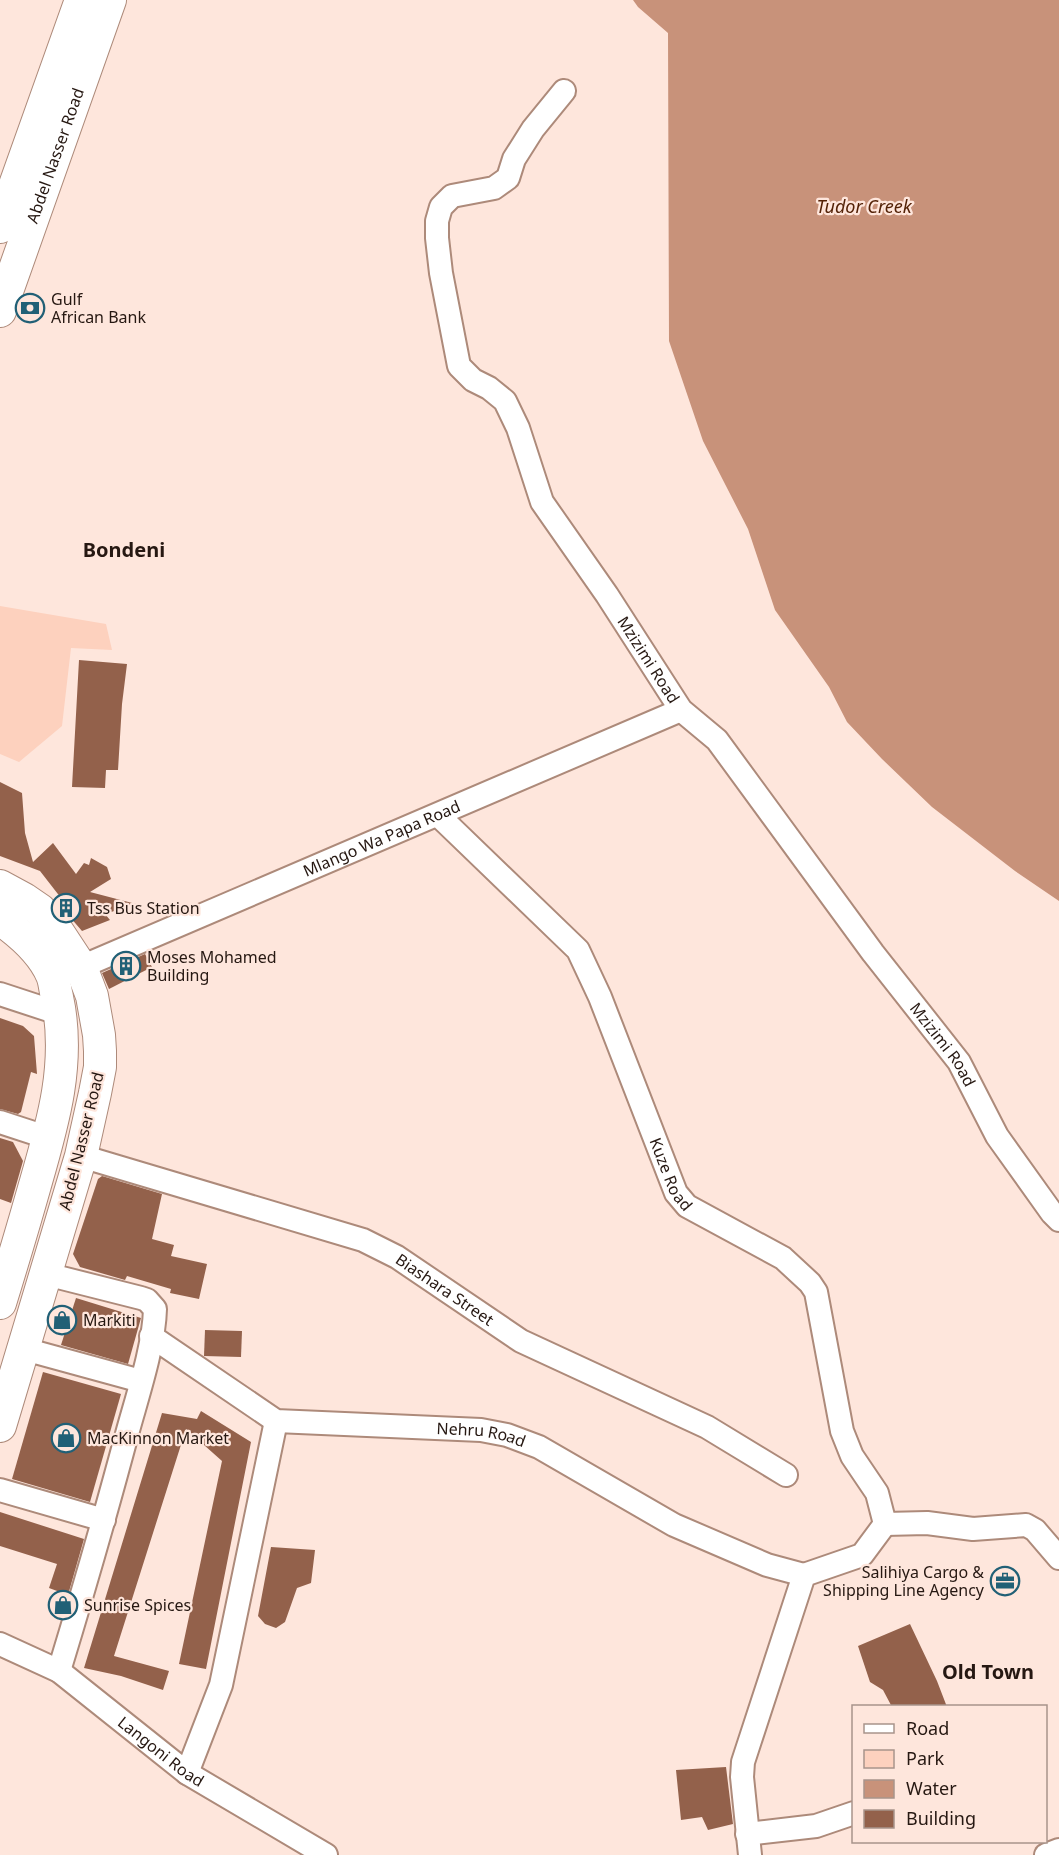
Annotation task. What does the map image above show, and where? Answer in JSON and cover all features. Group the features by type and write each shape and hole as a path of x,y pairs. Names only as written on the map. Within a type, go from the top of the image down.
{"main road":[{"name":"Abdel Nasser Road","path":"0,312 8,265 64,88 81,0"},
{"name":"Abdel Nasser Road","path":"0,227 9,173 64,88 110,0"},
{"name":"Abdel Nasser Road","path":"0,886 40,910 54,926 81,967 92,996 99,1035 100,1059 81,1156 0,1426"},
{"name":"Abdel Nasser Road","path":"0,919 17,931 45,964 52,976 60,1014 63,1050 62,1070 49,1138 9,1243 0,1303"}],"street":[{"name":"Mzizimi Road","path":"564,91 533,129 514,159 508,178 494,188 452,196 441,207 437,221 437,238 459,366 473,380 505,400 518,428 542,502 607,595 681,710 717,740 873,953 959,1062 997,1136 1059,1220"},
{"name":"Mlango Wa Papa Road","path":"81,967 439,816 681,710"},
{"name":"Kuze Road","path":"439,816 578,950 600,997 676,1193 687,1206 783,1258 810,1283 816,1292 842,1431 852,1456 877,1493 885,1524"},
{"path":"0,994 60,1014"},
{"path":"0,1122 49,1138"},
{"name":"Biashara Street","path":"81,1156 363,1240 397,1257 521,1341 706,1427 786,1475"},
{"path":"46,1274 147,1300 155,1309 141,1382 104,1520 59,1671"},
{"path":"151,1336 276,1421 221,1685 187,1773"},
{"path":"24,1349 141,1382"},
{"name":"Nehru Road","path":"276,1421 481,1430 507,1435 539,1447 674,1525 767,1565 804,1575"},
{"path":"0,1490 104,1520"},
{"path":"852,1814 749,1844 742,1777 743,1762 804,1575 862,1555 885,1524 927,1523 973,1529 1026,1526 1035,1530 1059,1558"},
{"name":"Langoni Road","path":"0,1644 59,1671 187,1773 326,1855"},
{"path":"1046,1855 1059,1850"}],"green space":[{"path":"0,606 106,624 112,650 71,648 62,726 19,762 0,754"}],"water":[{"name":"Tudor Creek","path":"633,0 1059,0 1059,901 1015,871 932,807 882,759 847,722 829,687 775,610 748,529 703,441 669,341 668,33"}],"building":[{"path":"79,660 127,664 118,770 106,770 105,788 72,787"},
{"path":"0,782 22,793 25,833 33,862 53,843 76,874 84,863 89,865 91,858 107,867 111,879 90,892 136,904 105,914 110,920 82,931 56,901 61,898 40,871 0,856"},
{"name":"Moses Mohamed Building","path":"145,954 152,967 109,989 102,973"},
{"path":"0,1018 23,1026 34,1036 37,1074 31,1072 21,1112 18,1114 0,1109"},
{"path":"0,1138 13,1142 23,1161 11,1203 0,1199"},
{"path":"102,1176 162,1194 152,1239 174,1245 171,1256 207,1264 199,1299 170,1293 171,1289 127,1276 125,1280 80,1267 73,1254 98,1179"},
{"path":"76,1298 141,1318 128,1364 61,1345"},
{"path":"205,1330 242,1331 241,1357 204,1356"},
{"name":"MacKinnon Market","path":"43,1372 121,1394 90,1502 12,1479"},
{"path":"201,1411 251,1442 206,1669 179,1664 222,1461 186,1429 114,1656 169,1671 163,1690 121,1676 84,1668 162,1413 197,1419"},
{"path":"0,1512 84,1539 68,1595 49,1588 57,1564 0,1546"},
{"path":"271,1547 315,1550 311,1583 297,1588 285,1622 276,1628 265,1624 258,1616"},
{"path":"910,1624 946,1705 891,1705 883,1690 870,1682 858,1646"},
{"path":"726,1767 733,1824 708,1830 702,1817 681,1820 676,1770"}],"place":[{"name":"Gulf African Bank","path":"30,308"},
{"name":"Tss Bus Station","path":"66,908"},
{"name":"Moses Mohamed Building","path":"126,966"},
{"name":"Markiti","path":"62,1320"},
{"name":"MacKinnon Market","path":"66,1438"},
{"name":"Salihiya Cargo & Shipping Line Agency","path":"1005,1581"},
{"name":"Sunrise Spices","path":"63,1605"}],"district":[{"name":"Bondeni","path":"124,550"},
{"name":"Old Town","path":"988,1672"}]}
